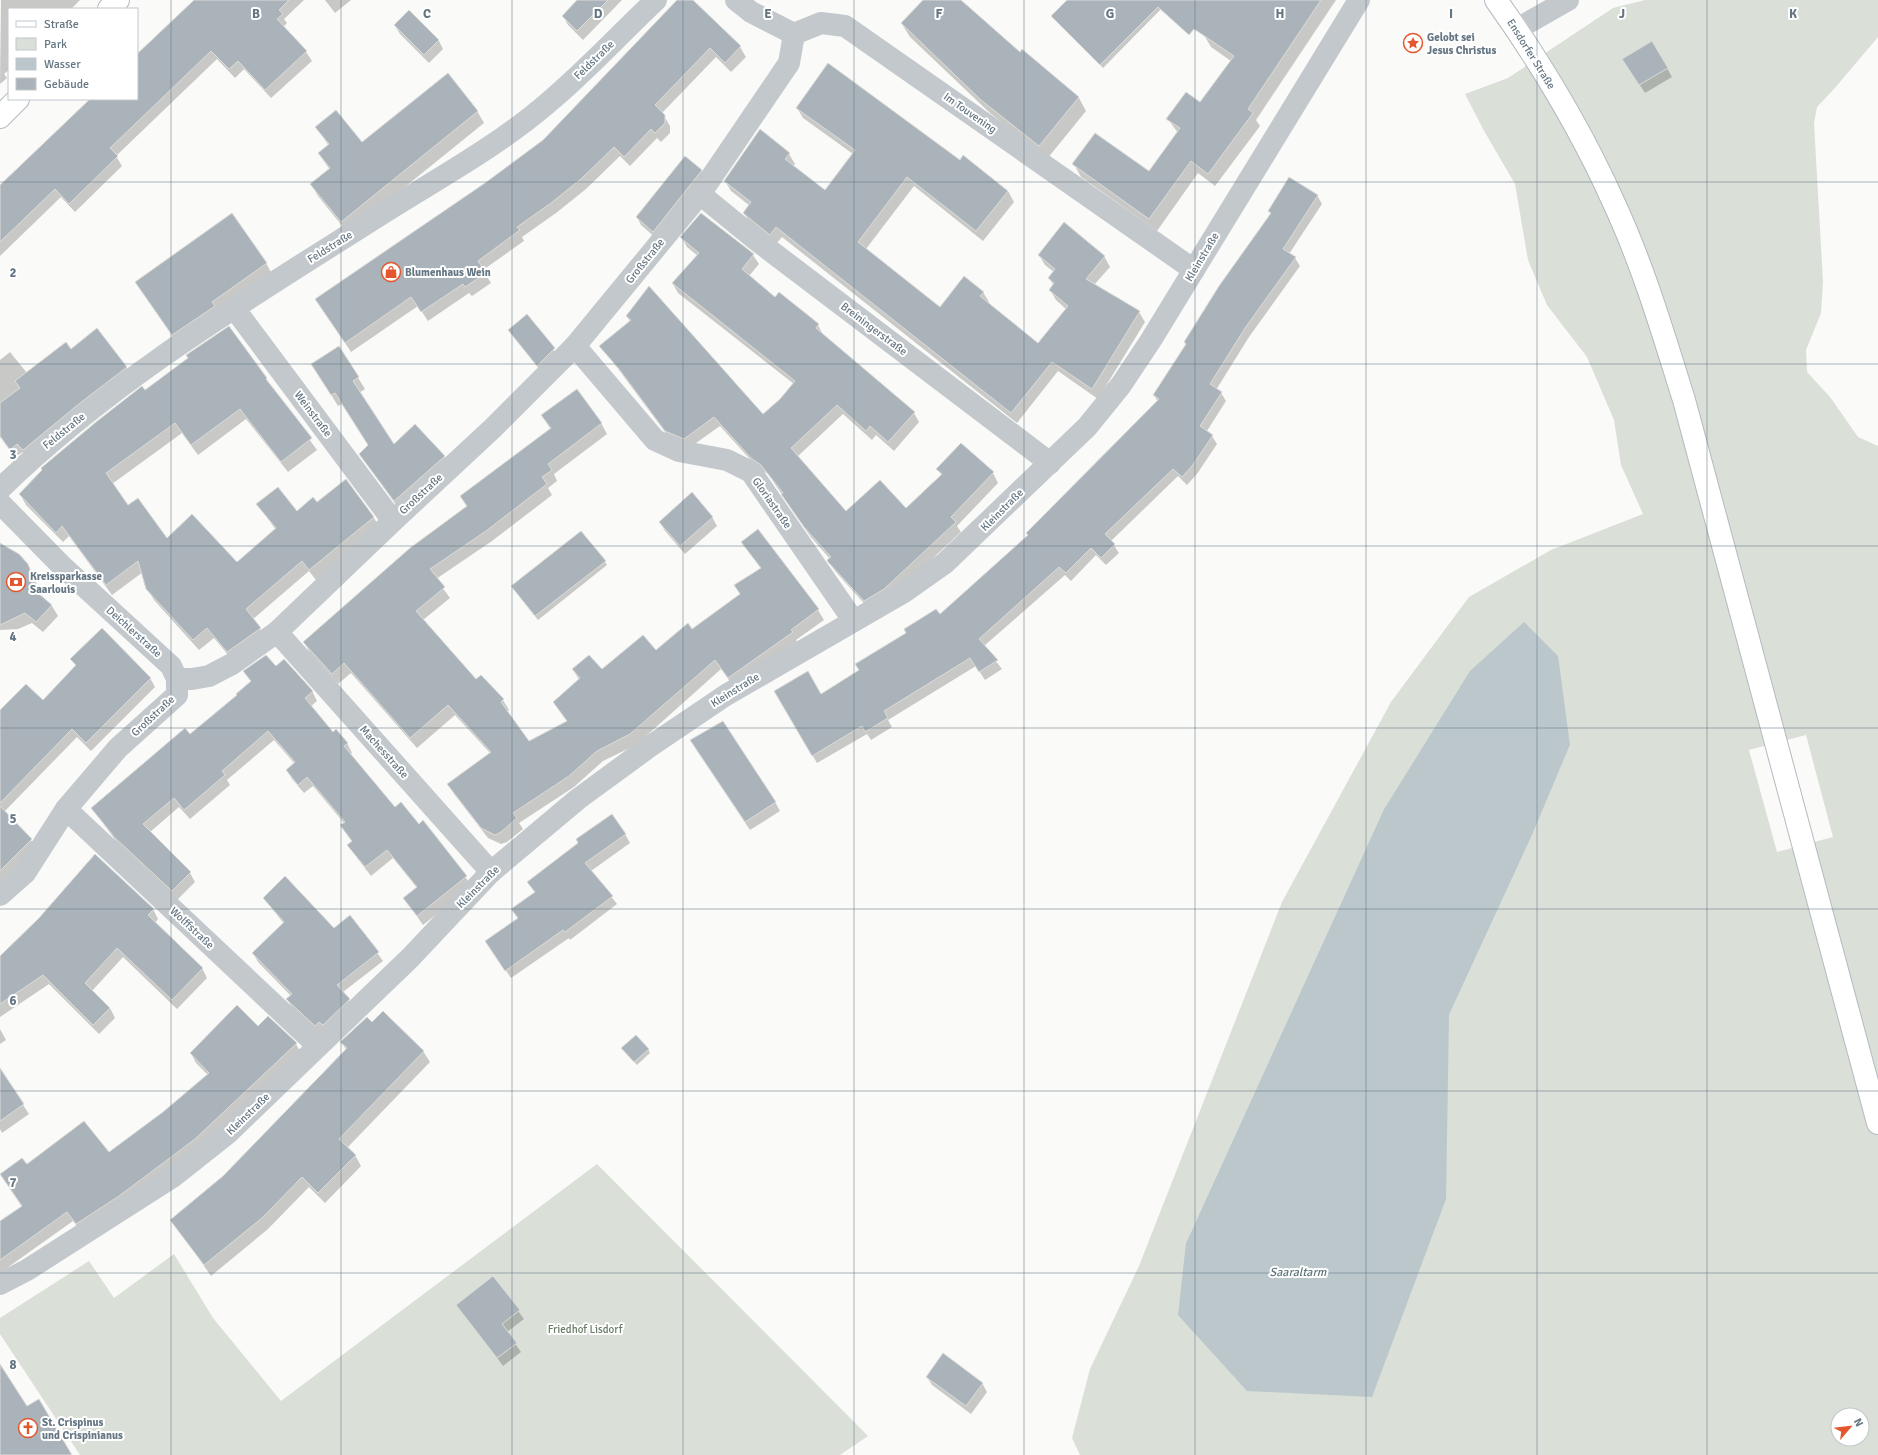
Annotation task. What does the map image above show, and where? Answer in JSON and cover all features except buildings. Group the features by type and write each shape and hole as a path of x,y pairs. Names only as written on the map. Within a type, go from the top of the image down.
{"main road":[{"path":"110,8 118,0"},
{"name":"Ensdorfer Straße","path":"1496,0 1517,29 1566,109 1613,200 1650,292 1684,400 1878,1123"},
{"path":"0,117 17,100"}],"street":[{"name":"Feldstraße","path":"0,489 36,454 128,381 234,308 490,145 548,103 656,0"},
{"path":"736,0 750,12 794,34"},
{"name":"Kleinstraße","path":"0,1284 26,1270 174,1176 227,1134 410,958 491,872 578,800 649,747 726,695 853,620 904,592 945,563 1087,427 1121,385 1151,340 1359,0"},
{"path":"1517,29 1568,0"},
{"name":"Im Touvening","path":"794,34 821,23 845,26 1194,270"},
{"name":"Großstraße","path":"0,895 25,873 66,809 118,748 176,695 177,679 210,676 232,664 277,632 493,428 575,346 700,194 789,63 794,34"},
{"name":"Breiningerstraße","path":"700,194 755,239 1050,462"},
{"name":"Weinstraße","path":"234,308 393,521"},
{"name":"Gloriastraße","path":"575,346 655,440 679,451 727,460 751,472 853,620"},
{"name":"Deichlerstraße","path":"0,503 61,565 171,666 177,679"},
{"name":"Machesstraße","path":"277,632 491,872"},
{"name":"Wolffstraße","path":"66,809 318,1046"}],"green space":[{"path":"1645,0 1878,0 1878,37 1817,107 1814,123 1823,282 1821,313 1806,350 1807,372 1830,397 1858,437 1878,446 1878,1455 1080,1455 1072,1438 1090,1369 1139,1266 1282,902 1391,702 1469,597 1551,550 1643,514 1621,465 1614,420 1587,357 1547,305 1528,260 1515,184 1483,129 1465,94 1508,78 1613,8","holes":["1806,735 1833,837 1777,852 1749,750","1570,745 1533,833 1449,1015 1186,1243 1383,811"]},
{"name":"Friedhof Lisdorf","path":"597,1164 868,1436 840,1455 80,1455 0,1334 0,1318 89,1261 114,1298 174,1254 213,1318 281,1401"}],"water":[{"name":"Saaraltarm","path":"1524,622 1558,656 1570,745 1533,833 1449,1015 1446,1199 1372,1397 1247,1391 1178,1315 1186,1243 1383,811 1470,671"}],"place":[{"name":"Gelobt sei Jesus Christus","path":"1413,43"},
{"name":"Blumenhaus Wein","path":"391,272"},
{"name":"Kreissparkasse Saarlouis","path":"16,582"},
{"name":"St. Crispinus und Crispinianus","path":"28,1428"}]}
